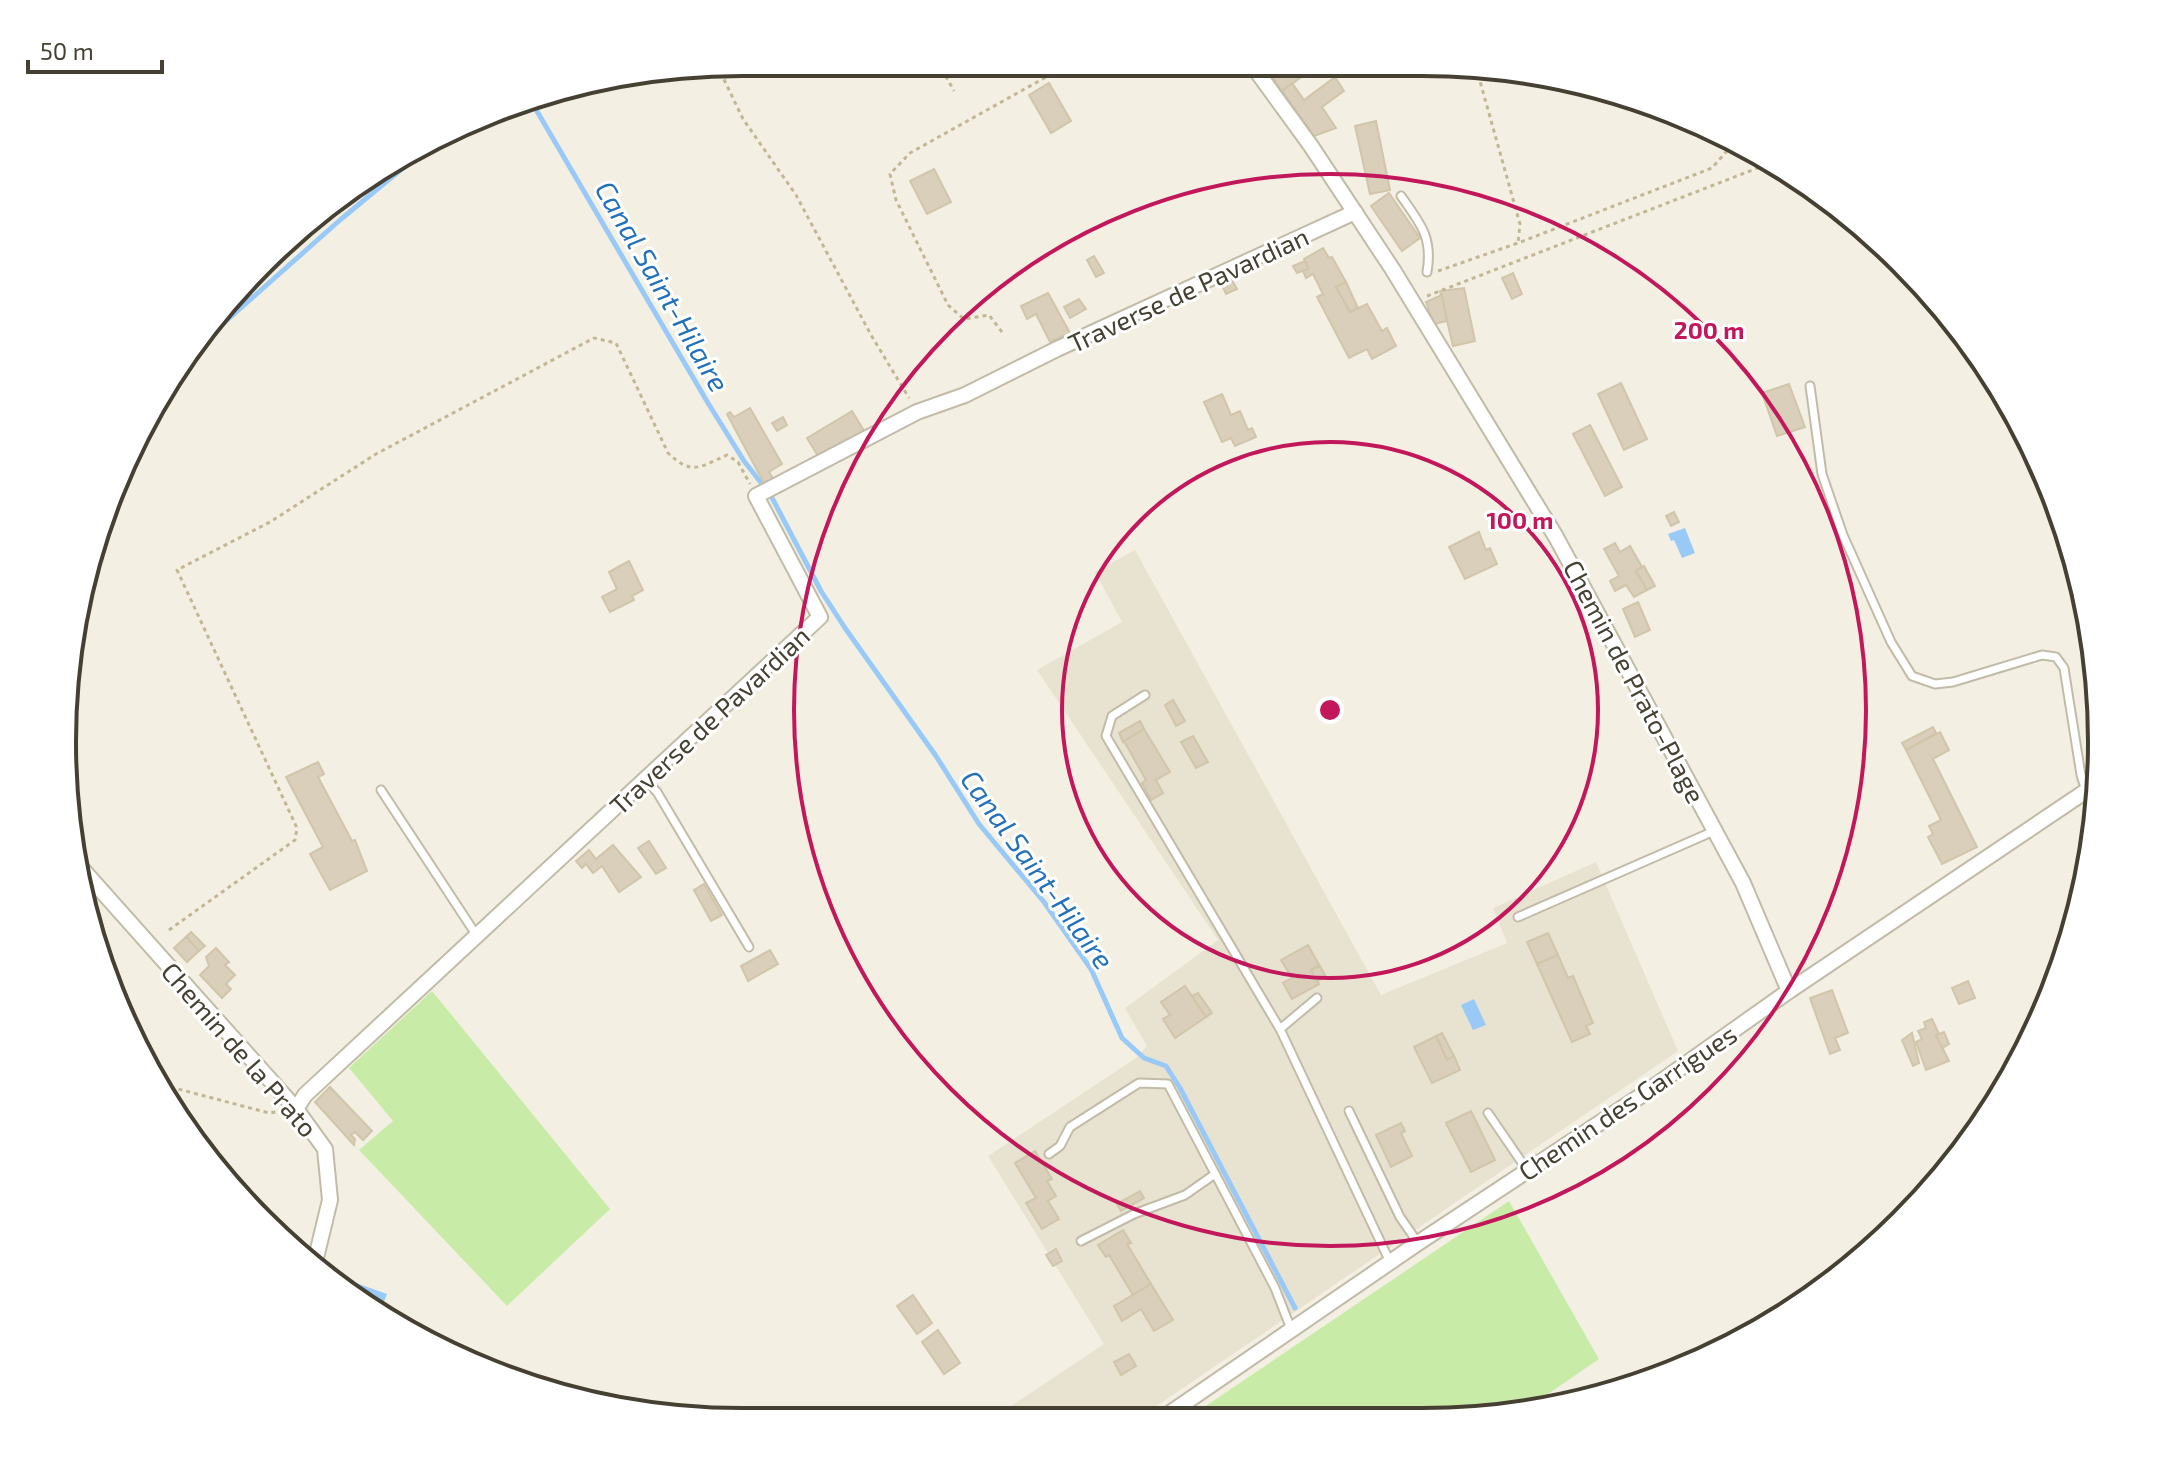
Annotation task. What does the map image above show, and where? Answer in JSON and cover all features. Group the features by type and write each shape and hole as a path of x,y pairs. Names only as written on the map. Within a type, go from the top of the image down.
{"street":[{"name":"Chemin de Prato-Plage","path":"1260,76 1355,212 1556,537 1743,883 1789,991"},
{"name":"Traverse de Pavardian","path":"296,1109 305,1095 820,617 756,496 917,412 965,395 1057,349 1355,212"},
{"name":"Chemin des Garrigues","path":"1177,1408 2086,791"},
{"name":"Chemin de la Prato","path":"91,878 296,1109 325,1149 330,1200 317,1254"}],"lane":[{"path":"1401,196 1424,228 1430,253 1427,272"},
{"path":"1810,386 1822,474 1835,511 1891,642 1912,676 1935,684 1953,682 2042,655 2056,657 2064,668 2081,775 2087,782"},
{"path":"1145,695 1112,716 1106,736 1280,1029 1391,1264"},
{"path":"645,780 657,792 749,947"},
{"path":"381,790 477,936"},
{"path":"1518,917 1715,830"},
{"path":"1280,1029 1317,998"},
{"path":"1049,1154 1060,1146 1070,1127 1139,1083 1168,1084 1275,1288 1291,1329"},
{"path":"1349,1111 1400,1217 1418,1243"},
{"path":"1488,1113 1527,1170"},
{"path":"1081,1241 1134,1214 1185,1195 1215,1174"}],"path":[{"path":"723,76 743,119 796,195 871,335 917,412"},
{"path":"946,76 954,91"},
{"path":"1002,332 989,315 964,319 948,305 896,200 890,174 910,153 1048,76"},
{"path":"1479,79 1520,224 1518,243"},
{"path":"1427,272 1444,270 1518,243 1712,168 1727,150"},
{"path":"1414,304 1433,292 1491,273 1759,168"},
{"path":"169,930 295,840 297,828 177,570 270,522 376,454 594,338 616,343 668,453 682,466 696,468 727,455 738,462 756,496"},
{"path":"173,1088 269,1113 296,1109"}],"shaded area":[{"path":"1135,550 1381,995 1507,943 1493,908 1596,862 1678,1051 1154,1408 1008,1408 1104,1344 988,1156 1136,1058 1147,1046 1125,1008 1218,940 1037,670 1122,622 1095,572"}],"green space":[{"path":"432,991 610,1209 507,1306 359,1150 393,1121 349,1068"},
{"path":"1509,1201 1599,1359 1545,1396 1509,1402 1422,1408 1203,1408"}],"water":[{"path":"1685,528 1695,553 1682,558 1668,534"},
{"path":"1474,999 1486,1025 1473,1030 1461,1005"},
{"path":"356,1284 387,1294 383,1303 372,1296"}],"building":[{"path":"1272,76 1298,76 1300,78 1282,91"},
{"path":"1335,77 1344,91 1322,107 1336,128 1314,136 1282,91 1292,83 1304,100"},
{"path":"1049,83 1071,121 1051,133 1029,95"},
{"path":"1376,121 1390,190 1370,194 1355,126"},
{"path":"934,169 951,202 927,214 910,181"},
{"path":"1389,193 1420,238 1402,251 1371,206"},
{"path":"1323,248 1329,258 1332,257 1346,282 1336,287 1350,312 1367,304 1382,331 1387,328 1396,346 1372,359 1367,349 1349,358 1317,297 1323,294 1313,274 1306,278 1303,271 1308,269 1304,259"},
{"path":"1094,256 1104,273 1096,277 1087,260"},
{"path":"1305,261 1308,269 1297,273 1293,266"},
{"path":"1513,273 1522,294 1512,299 1502,278"},
{"path":"1231,278 1237,289 1226,294 1221,283"},
{"path":"1346,282 1358,308 1350,312 1336,287"},
{"path":"1464,288 1475,341 1453,346 1440,291"},
{"path":"1048,293 1070,333 1050,342 1036,314 1027,319 1021,306"},
{"path":"1442,295 1447,321 1434,324 1426,302"},
{"path":"1079,299 1086,309 1070,318 1064,307"},
{"path":"1621,383 1647,439 1624,450 1598,394"},
{"path":"1789,384 1805,427 1777,436 1762,393"},
{"path":"1222,394 1231,415 1240,411 1248,430 1252,428 1256,437 1235,446 1231,438 1222,442 1204,402"},
{"path":"750,408 782,464 769,472 774,480 765,485 727,414 730,412 734,417"},
{"path":"852,411 866,434 821,461 807,438"},
{"path":"783,417 787,425 777,431 772,423"},
{"path":"1590,425 1622,487 1605,496 1573,434"},
{"path":"1674,512 1679,522 1671,526 1666,516"},
{"path":"1479,532 1486,550 1490,548 1497,564 1465,579 1449,547"},
{"path":"1615,543 1620,552 1630,546 1642,567 1636,571 1647,590 1634,597 1626,585 1615,591 1610,581 1619,576 1604,549"},
{"path":"629,561 643,590 632,596 634,600 610,612 602,597 617,589 609,572"},
{"path":"1644,566 1655,586 1647,590 1636,571"},
{"path":"1638,602 1650,630 1635,637 1623,609"},
{"path":"1173,700 1185,721 1176,726 1165,705"},
{"path":"1140,721 1144,729 1123,742 1119,733"},
{"path":"1933,727 1936,733 1906,750 1902,743"},
{"path":"1144,729 1170,772 1156,780 1163,793 1151,800 1142,783 1146,780 1124,741"},
{"path":"1940,732 1949,750 1933,759 1977,847 1942,864 1928,837 1933,834 1929,826 1941,820 1906,750"},
{"path":"1193,736 1208,762 1196,768 1181,742"},
{"path":"318,762 324,774 318,777 352,841 355,840 367,871 330,890 310,854 323,847 286,777"},
{"path":"649,841 666,868 656,874 638,848"},
{"path":"613,845 641,877 619,892 602,866 593,873 586,864 582,868 576,861 589,850 596,859"},
{"path":"704,884 722,915 711,921 694,890"},
{"path":"191,932 205,946 199,951 186,937"},
{"path":"1548,933 1558,955 1537,964 1527,942"},
{"path":"186,937 199,951 187,962 174,948"},
{"path":"1308,945 1319,965 1311,970 1319,984 1292,999 1283,983 1292,978 1281,960"},
{"path":"216,948 229,962 225,965 235,975 226,984 231,989 222,998 200,975 209,966 206,957"},
{"path":"770,950 778,964 748,981 741,966"},
{"path":"1558,955 1568,978 1573,976 1593,1023 1586,1026 1590,1034 1572,1042 1537,964"},
{"path":"1320,966 1326,977 1317,981 1311,970"},
{"path":"1968,981 1975,998 1959,1004 1952,988"},
{"path":"1185,986 1206,1017 1175,1038 1163,1019 1170,1015 1161,1002"},
{"path":"1832,990 1848,1033 1835,1038 1840,1050 1830,1054 1810,998"},
{"path":"1198,993 1212,1013 1206,1017 1192,996"},
{"path":"1932,1019 1949,1061 1926,1070 1916,1042 1922,1039 1918,1031 1926,1028 1924,1022"},
{"path":"1944,1032 1949,1044 1942,1048 1936,1035"},
{"path":"1442,1033 1454,1056 1447,1060 1436,1036"},
{"path":"1912,1033 1919,1063 1913,1066 1902,1040"},
{"path":"1436,1036 1447,1060 1454,1056 1460,1070 1432,1083 1414,1047"},
{"path":"330,1087 372,1131 363,1140 355,1132 351,1135 355,1139 354,1145 315,1102"},
{"path":"1471,1111 1495,1160 1471,1172 1446,1123"},
{"path":"1401,1123 1405,1131 1401,1133 1412,1156 1391,1167 1376,1135"},
{"path":"1035,1151 1052,1179 1047,1181 1056,1196 1048,1201 1059,1219 1042,1229 1026,1203 1036,1198 1015,1163"},
{"path":"1140,1191 1144,1198 1121,1211 1117,1204"},
{"path":"1123,1230 1131,1243 1127,1244 1151,1284 1133,1295 1109,1255 1106,1257 1098,1245"},
{"path":"1056,1249 1062,1261 1053,1266 1046,1255"},
{"path":"1151,1284 1173,1320 1154,1331 1141,1309 1122,1321 1114,1306"},
{"path":"913,1295 932,1323 917,1334 897,1306"},
{"path":"938,1330 960,1363 944,1374 922,1342"},
{"path":"1129,1354 1136,1366 1121,1375 1114,1362"}],"waterway":[{"name":"Canal Saint-Hilaire","path":"536,109 708,403 744,461 766,489"},
{"path":"228,319 399,171"},
{"name":"Canal Saint-Hilaire","path":"769,492 821,591 845,628 936,756 979,824 1044,902 1091,969 1122,1038 1144,1058 1166,1066 1295,1308"}]}
